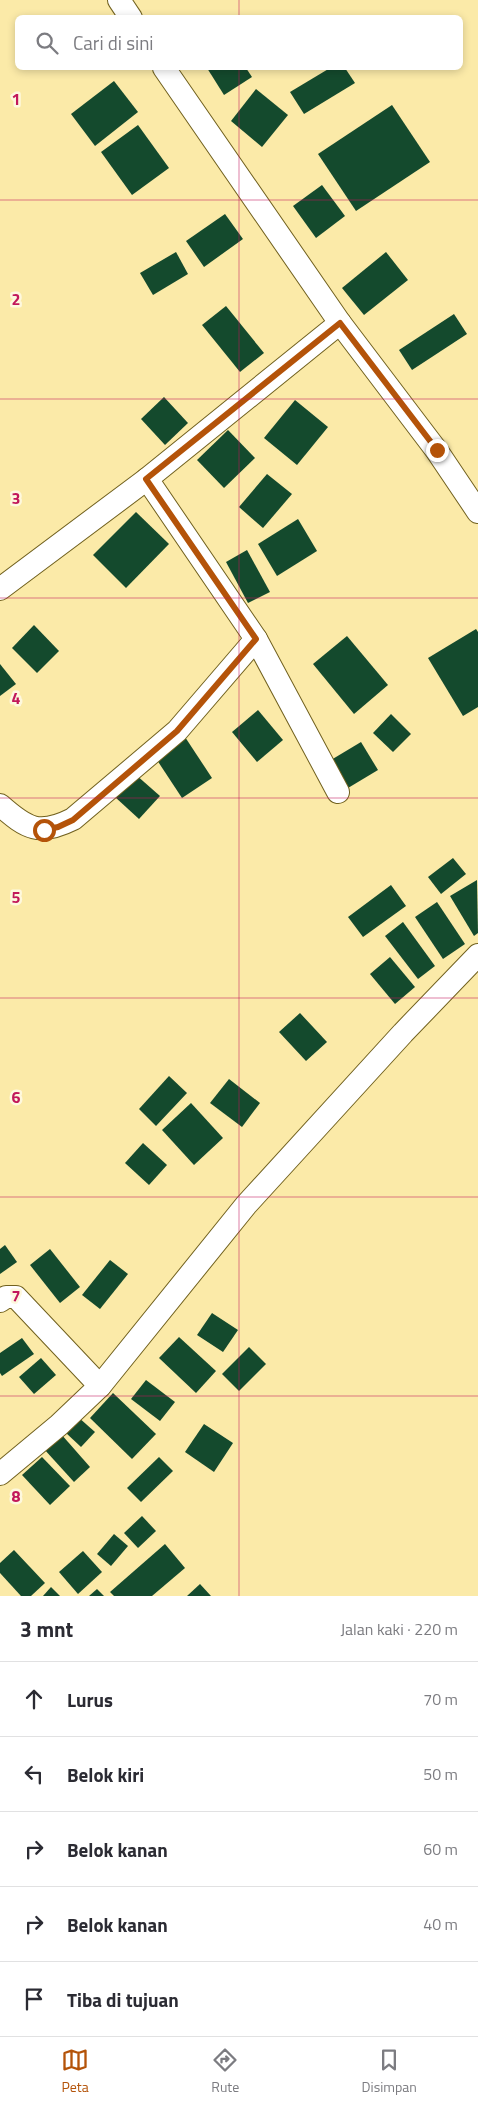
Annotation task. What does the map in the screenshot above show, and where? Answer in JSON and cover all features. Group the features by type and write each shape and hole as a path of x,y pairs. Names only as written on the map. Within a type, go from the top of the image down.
{"street":[{"path":"165,70 340,323 437,450 478,512"},
{"path":"0,589 146,479 340,323"},
{"path":"146,479 256,639 338,792"},
{"path":"0,805 22,824 44,830 58,827 73,820 177,731 256,639"},
{"path":"0,1474 59,1425 100,1386 246,1205 403,1033 478,956"},
{"path":"0,1301 6,1297 16,1297 100,1386"}],"building":[{"path":"208,70 247,70 252,77 224,95"},
{"path":"327,70 346,70 355,83 304,114 290,92"},
{"path":"114,81 138,112 95,146 71,114"},
{"path":"256,89 288,115 262,147 231,121"},
{"path":"392,105 430,162 356,211 318,154"},
{"path":"138,125 169,168 132,195 101,152"},
{"path":"322,185 345,216 316,238 293,206"},
{"path":"225,214 243,239 204,267 186,241"},
{"path":"176,252 188,274 153,295 140,273"},
{"path":"386,252 408,280 364,315 342,288"},
{"path":"226,306 264,353 240,372 202,325"},
{"path":"454,314 467,334 412,370 399,350"},
{"path":"164,397 188,423 165,445 141,419"},
{"path":"295,400 328,427 297,465 264,438"},
{"path":"228,430 255,458 224,488 197,460"},
{"path":"267,474 292,494 263,528 239,507"},
{"path":"136,512 169,544 126,588 93,555"},
{"path":"298,519 317,551 277,576 258,544"},
{"path":"247,550 270,592 248,603 226,562"},
{"path":"34,625 59,651 37,673 12,648"},
{"path":"476,629 478,632 478,707 463,716 428,658"},
{"path":"347,636 388,685 354,714 313,664"},
{"path":"0,664 16,684 0,696"},
{"path":"258,710 283,740 257,762 232,732"},
{"path":"391,714 411,734 393,752 373,733"},
{"path":"185,737 212,778 182,798 155,757"},
{"path":"361,742 378,770 348,788 331,760"},
{"path":"135,774 160,796 139,819 115,797"},
{"path":"453,858 466,874 441,894 428,877"},
{"path":"477,880 478,933 474,936 450,896"},
{"path":"391,885 406,906 363,937 348,917"},
{"path":"437,902 465,944 443,959 415,917"},
{"path":"403,922 435,966 418,979 385,936"},
{"path":"390,957 415,987 395,1004 370,974"},
{"path":"300,1013 327,1042 306,1061 279,1032"},
{"path":"169,1076 187,1093 156,1126 139,1109"},
{"path":"229,1079 260,1103 242,1127 210,1103"},
{"path":"191,1103 223,1138 194,1165 162,1130"},
{"path":"143,1143 167,1165 149,1185 125,1163"},
{"path":"5,1245 17,1262 0,1274 0,1249"},
{"path":"50,1249 80,1287 60,1303 30,1265"},
{"path":"110,1260 128,1274 100,1309 82,1295"},
{"path":"212,1313 238,1330 223,1352 197,1335"},
{"path":"179,1337 216,1371 196,1393 159,1358"},
{"path":"22,1338 34,1354 2,1376 0,1373 0,1353"},
{"path":"249,1347 266,1364 239,1391 222,1374"},
{"path":"41,1358 56,1375 34,1394 19,1377"},
{"path":"146,1380 175,1402 160,1421 131,1399"},
{"path":"113,1393 156,1434 132,1459 90,1418"},
{"path":"78,1417 95,1432 81,1447 65,1432"},
{"path":"204,1424 233,1443 214,1472 185,1452"},
{"path":"61,1434 90,1467 74,1482 44,1449"},
{"path":"42,1457 70,1486 50,1505 22,1475"},
{"path":"159,1457 173,1471 141,1502 127,1488"},
{"path":"142,1516 156,1531 138,1548 124,1533"},
{"path":"114,1534 128,1546 111,1566 97,1554"},
{"path":"165,1544 185,1568 152,1596 114,1596 110,1592"},
{"path":"14,1550 45,1583 31,1596 21,1596 0,1573 0,1563"},
{"path":"83,1551 102,1572 78,1594 59,1572"},
{"path":"200,1584 211,1596 187,1596"},
{"path":"51,1587 60,1596 43,1596"},
{"path":"97,1589 104,1596 89,1596"}],"route":[{"path":"44,830 58,827 73,820 177,731 256,639 146,479 340,323 437,450"}]}
